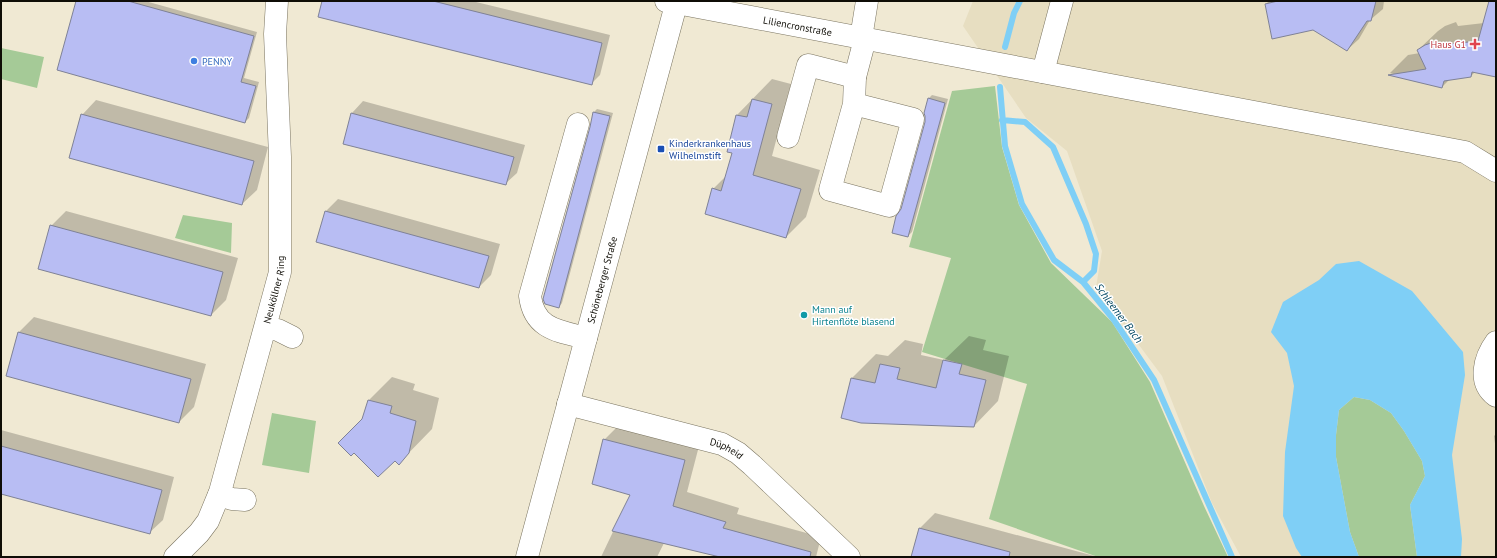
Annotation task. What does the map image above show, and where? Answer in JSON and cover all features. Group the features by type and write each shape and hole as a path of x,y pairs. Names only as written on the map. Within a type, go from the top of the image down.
{"street":[{"name":"Neuköllner Ring","path":"175,557 208,522 219,496 266,328 280,272 280,157 274,34 277,1"},
{"path":"854,104 914,119 889,206 830,190 854,104 855,76 863,38 867,1"},
{"path":"1043,72 1062,1"},
{"name":"Liliencronstraße","path":"673,2 1465,152 1496,171"},
{"name":"Schöneberger Straße","path":"527,557 586,338 673,2"},
{"path":"788,137 808,65 855,76"},
{"path":"578,124 530,296 534,314 543,323 553,330 586,338"},
{"path":"266,328 278,330 292,336"},
{"path":"1496,342 1487,356 1485,372 1489,389 1496,396"},
{"name":"Düpheid","path":"568,404 722,444 738,453 752,465 849,557"},
{"path":"219,496 245,500"}],"shaded area":[{"path":"973,1 1496,1 1496,557 1241,557 1212,503 1162,376 1096,287 1102,251 1067,151 1026,118 963,26"}],"green space":[{"path":"1,48 44,57 37,88 1,79"},
{"path":"995,86 1002,147 1019,205 1051,263 1112,322 1150,382 1228,557 1098,557 989,519 1027,384 922,352 951,258 909,247 952,91"},
{"path":"183,215 232,223 231,253 175,238"},
{"path":"1354,397 1370,400 1391,413 1422,461 1425,476 1410,505 1417,557 1359,557 1350,532 1336,457 1336,435 1339,410"},
{"path":"272,413 316,421 309,473 262,465"}],"water":[{"path":"1359,261 1412,291 1463,352 1465,375 1452,455 1462,539 1461,557 1417,557 1410,505 1425,476 1422,461 1391,413 1370,400 1354,397 1339,410 1336,435 1336,457 1350,532 1359,557 1302,557 1296,548 1283,516 1285,452 1294,386 1287,353 1271,332 1283,302 1319,280 1336,264"}],"building":[{"path":"76,1 128,1 254,36 241,82 256,86 245,123 57,70"},
{"path":"322,1 433,1 602,43 592,85 318,17"},
{"path":"1278,1 1376,1 1371,21 1367,21 1347,51 1313,30 1272,39 1265,4"},
{"name":"Haus G1","path":"1489,1 1496,1 1496,77 1472,72 1471,77 1444,81 1442,88 1388,75 1426,69 1417,50 1425,45 1437,41 1439,45 1478,41"},
{"path":"928,98 945,103 908,237 892,233 896,216 901,209 925,122 924,113"},
{"path":"752,99 772,104 753,175 801,189 786,238 705,214 712,188 721,191 732,153 727,152 736,115 747,117"},
{"path":"593,112 610,116 559,308 545,304 543,299"},
{"path":"351,113 514,157 506,185 343,144"},
{"path":"81,114 254,161 242,205 69,158"},
{"path":"325,211 489,256 479,288 316,242"},
{"path":"50,225 223,272 211,316 38,269"},
{"path":"18,332 191,379 179,423 6,376"},
{"path":"943,360 962,364 959,374 986,380 974,427 861,423 841,418 851,378 875,383 880,364 900,368 897,379 936,388"},
{"path":"368,400 392,406 390,413 416,421 409,453 399,465 395,461 378,477 354,453 351,456 338,443 362,419"},
{"path":"603,439 685,460 673,506 726,522 723,528 811,552 810,557 720,557 612,531 630,495 592,484"},
{"path":"1,446 162,490 150,534 1,494"},
{"path":"919,528 1010,552 1009,557 911,557"}],"waterway":[{"name":"Schleemer Bach","path":"1005,47 1014,13 1020,1"},
{"name":"Schleemer Bach","path":"1000,87 1005,146 1022,204 1054,260 1083,282 1114,320 1154,380 1232,557"},
{"path":"1002,120 1025,122 1053,147 1086,224 1096,254 1094,271 1083,282"}],"place":[{"name":"Haus G1","path":"1475,44"},
{"name":"PENNY","path":"194,61"},
{"name":"Kinderkrankenhaus Wilhelmstift","path":"661,149"},
{"name":"Mann auf Hirtenflöte blasend","path":"804,315"}]}
